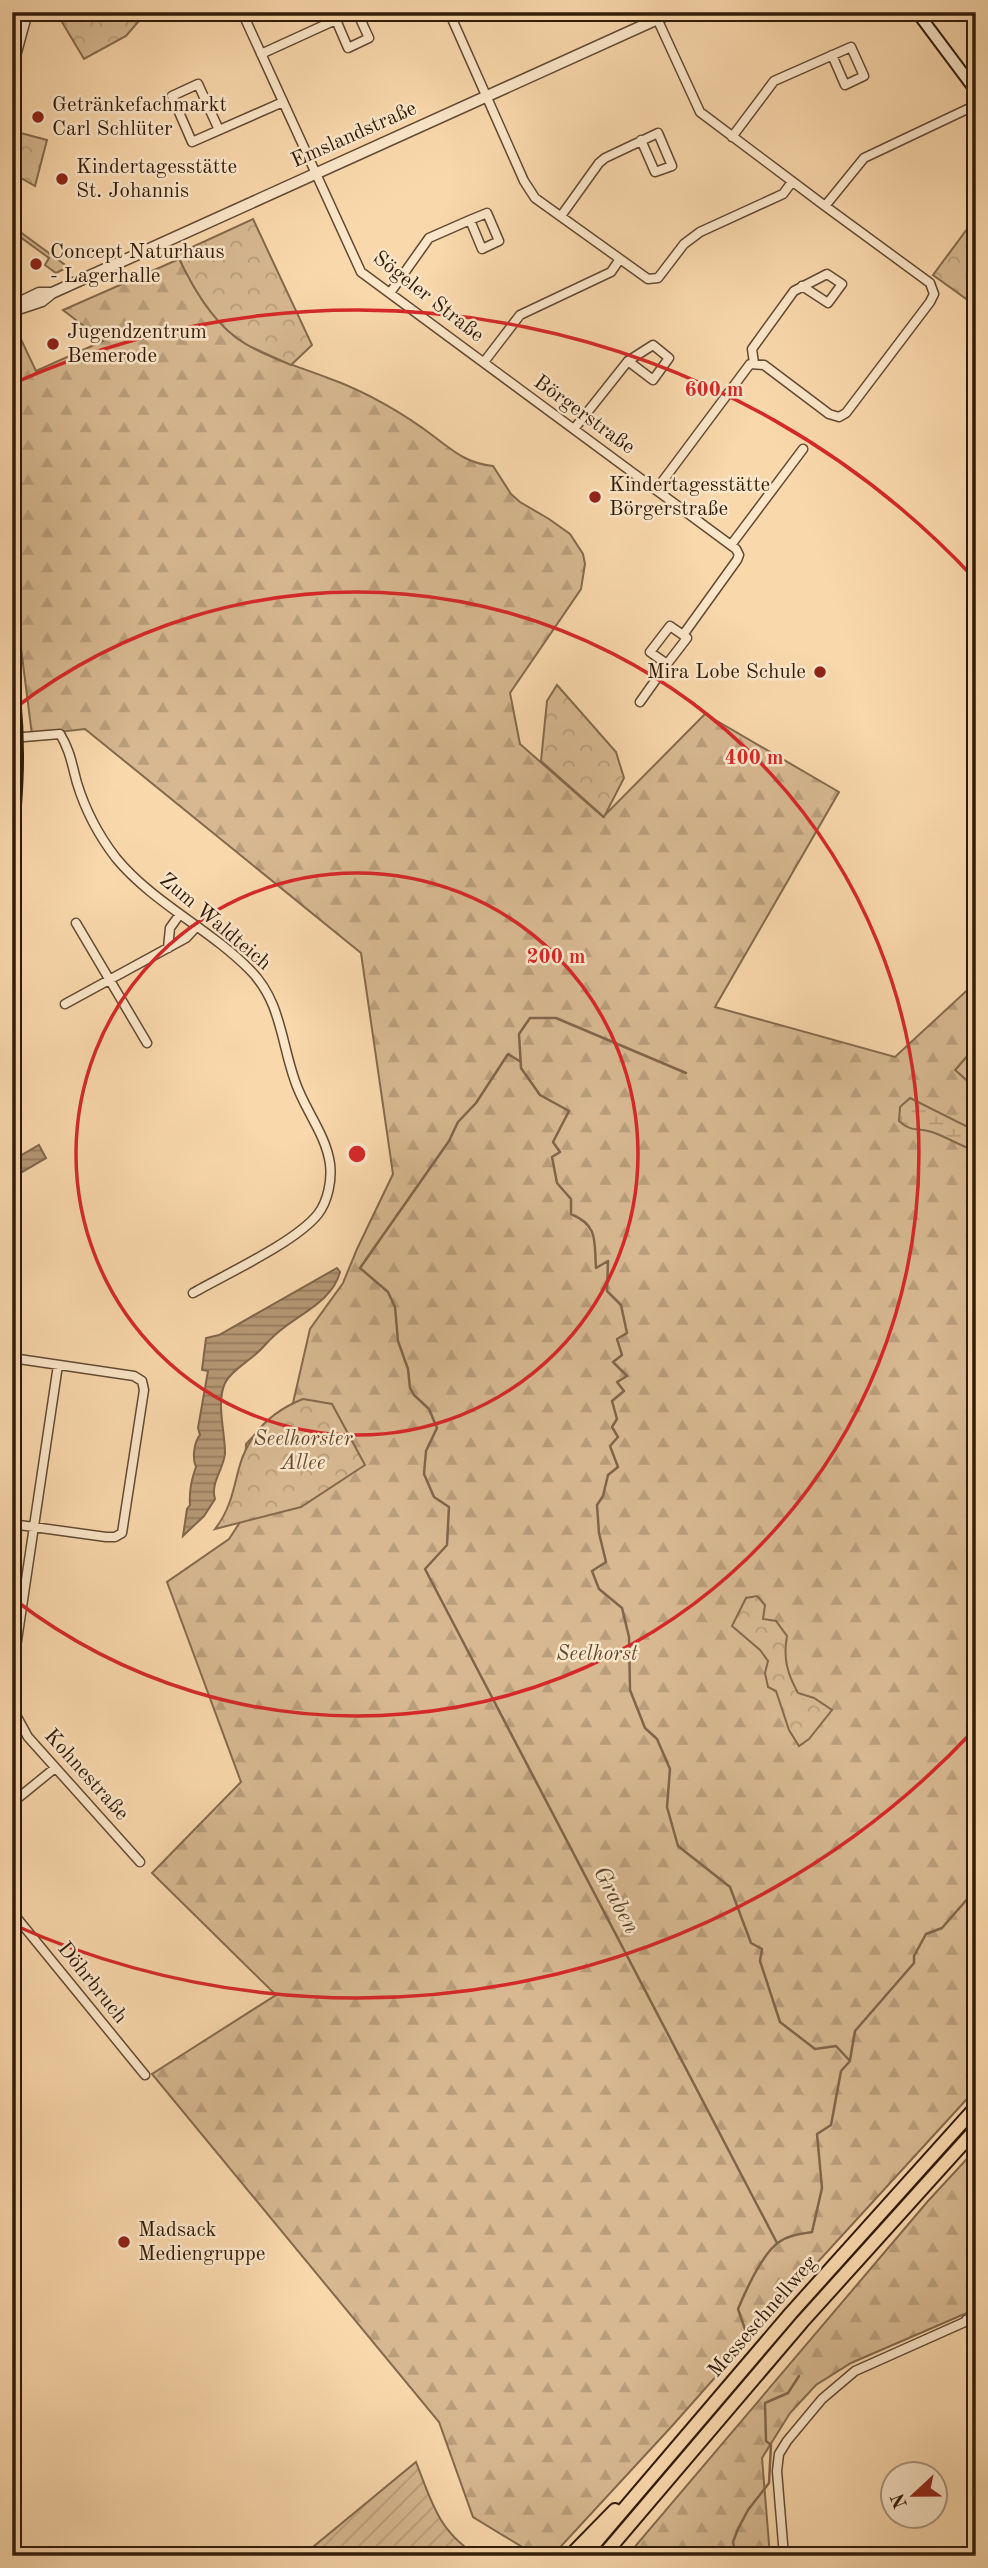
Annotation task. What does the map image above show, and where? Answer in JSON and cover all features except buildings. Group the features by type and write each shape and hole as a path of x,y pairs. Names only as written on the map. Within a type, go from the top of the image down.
{"highway":[{"name":"Messeschnellweg","path":"584,2556 791,2313 976,2107"},
{"name":"Messeschnellweg","path":"603,2556 802,2322 976,2129"},
{"path":"570,2556 601,2522 646,2482"}],"main road":[{"path":"917,12 976,91"}],"street":[{"path":"12,71 28,12"},
{"name":"Sögeler Straße","path":"242,12 361,272 484,362 520,315 611,272 620,259"},
{"path":"261,54 336,20 355,12 369,38 348,48 336,20"},
{"path":"449,12 524,181 535,198 648,279 658,278 684,244 700,232 783,194 792,182"},
{"name":"Emslandstraße","path":"12,312 42,301 52,293 488,96 656,16 673,12"},
{"path":"656,16 700,112 934,288 933,294 846,413 839,417 829,414 764,365 754,363 746,368 656,490"},
{"path":"732,137 774,81 832,55 851,47 864,76 845,85 832,55"},
{"path":"219,130 198,84 172,96 192,142 283,102"},
{"path":"825,206 864,158 976,105"},
{"path":"561,215 599,163 641,140 658,133 672,166 655,172 641,140"},
{"path":"390,293 429,238 470,220"},
{"path":"754,363 752,349 794,291 802,286 827,274 842,284 828,303 802,286"},
{"name":"Emslandstraße","path":"12,306 39,293 52,293"},
{"path":"574,429 628,361 653,345 669,358 653,380 628,361"},
{"name":"Börgerstraße","path":"484,362 732,545"},
{"path":"683,635 737,561 738,555 732,545 803,449"},
{"path":"640,702 687,638 670,626 650,652 667,664"},
{"name":"Zum Waldteich","path":"12,738 60,734 69,748 83,800 104,841 131,873 251,970 267,991 278,1015 297,1089 326,1147 331,1180 320,1211 310,1223 193,1293"},
{"path":"168,948 170,928 180,914"},
{"path":"76,923 147,1044"},
{"path":"65,1004 186,939 197,926"},
{"path":"12,1358 134,1376 142,1381 144,1391 122,1533 115,1537 106,1537 12,1524"},
{"path":"12,1674 58,1365"},
{"name":"Kohnestraße","path":"12,1708 28,1737 140,1862"},
{"path":"12,1803 55,1768"},
{"name":"Döhrbruch","path":"12,1912 145,2075"},
{"path":"784,2556 777,2471 779,2454 787,2441 822,2399 855,2371 976,2316"},
{"path":"966,2320 976,2330"}],"green space":[{"path":"56,12 133,12 138,22 126,36 84,59"},
{"path":"13,131 47,140 35,186 12,173"},
{"path":"976,217 976,306 933,275"},
{"path":"253,219 312,345 291,365 246,344 224,327 205,305 177,254"},
{"path":"12,226 68,267 56,273 45,265 49,258 12,231"},
{"name":"Seelhorst","path":"179,259 214,316 244,343 370,396 411,420 462,456 493,466 511,494 520,502 570,534 583,554 585,564 581,589 510,693 520,744 603,817 705,714 839,792 715,1007 895,1057 976,982 976,1046 955,1070 976,1089 976,2089 762,2323 760,2321 756,2326 758,2329 552,2556 537,2556 473,2517 439,2422 152,2074 276,1995 152,1873 241,1782 167,1582 229,1539 244,1516 246,1444 265,1424 293,1403 310,1329 343,1283 393,1174 361,953 85,729 32,735 12,577 12,333 17,331 36,371 103,341 63,310"},
{"path":"557,685 616,752 624,778 604,817 541,761 547,701"},
{"path":"976,1046 976,1089 955,1070"},
{"path":"910,1098 976,1131 976,1151 932,1132 911,1128 899,1121 900,1107"},
{"name":"Seelhorster Allee","path":"303,1399 332,1404 365,1465 301,1507 215,1529 228,1507 248,1445 271,1418"},
{"path":"757,1596 765,1605 763,1619 776,1621 787,1636 787,1665 798,1693 814,1698 832,1710 809,1739 799,1746 789,1730 776,1691 768,1687 765,1673 768,1661 760,1650 732,1626 746,1598"},
{"path":"976,2149 976,2309 851,2363 816,2385 790,2413 762,2458 770,2556 627,2556 928,2201"},
{"path":"416,2462 432,2503 445,2526 477,2556 302,2556"}],"shaded area":[{"path":"39,1145 46,1158 22,1172 15,1159"},
{"path":"337,1268 340,1272 329,1292 275,1335 225,1383 221,1408 225,1453 214,1487 215,1499 204,1516 183,1536 196,1467 194,1451 200,1435 198,1428 208,1371 202,1370 206,1338 219,1335"}],"waterway":[{"path":"686,1073 556,1018 530,1018 519,1034 521,1068 540,1095 569,1111 553,1142 560,1152 552,1157 557,1183 571,1199 571,1214 591,1229 595,1242 596,1268 608,1261 607,1291 621,1305 627,1333 617,1339 622,1355 613,1362 627,1376 617,1382 624,1391 612,1401 617,1419 612,1427 618,1437 610,1446 618,1467 608,1475 603,1496 597,1505 599,1533 606,1562 592,1571 599,1589 622,1608 629,1637 630,1690 645,1728 657,1739 670,1769 667,1807 678,1846 730,1887 751,1943 762,1949 760,1961 780,2022 815,2049 836,2046 850,2061 841,2071 831,2125 817,2134 822,2188 812,2232 783,2240 773,2247 761,2263 738,2309 747,2335"},
{"name":"Graben","path":"521,1062 508,1054 476,1103 458,1122 449,1141 360,1268 388,1292 395,1307 398,1341 408,1369 410,1388 429,1409 437,1428 426,1451 424,1474 434,1497 449,1507 447,1545 425,1569 777,2243"},
{"path":"850,2060 855,2031 914,1963 914,1956 926,1934 942,1928 976,1889"},
{"path":"736,2556 733,2542 738,2529 748,2510 769,2483 771,2445 766,2441 765,2403 788,2393 799,2376"}],"tram line":[{"path":"12,643 18,676 23,738 22,799 12,893"}],"place":[{"name":"Getränkefachmarkt Carl Schlüter","path":"38,117"},
{"name":"Kindertagesstätte St. Johannis","path":"62,179"},
{"name":"Concept Naturhaus - Lagerhalle","path":"36,264"},
{"name":"Jugendzentrum Bemerode","path":"53,344"},
{"name":"Kindertagesstätte Börgerstraße","path":"595,497"},
{"name":"Mira Lobe Schule","path":"820,672"},
{"name":"Madsack Mediengruppe","path":"124,2242"}]}
